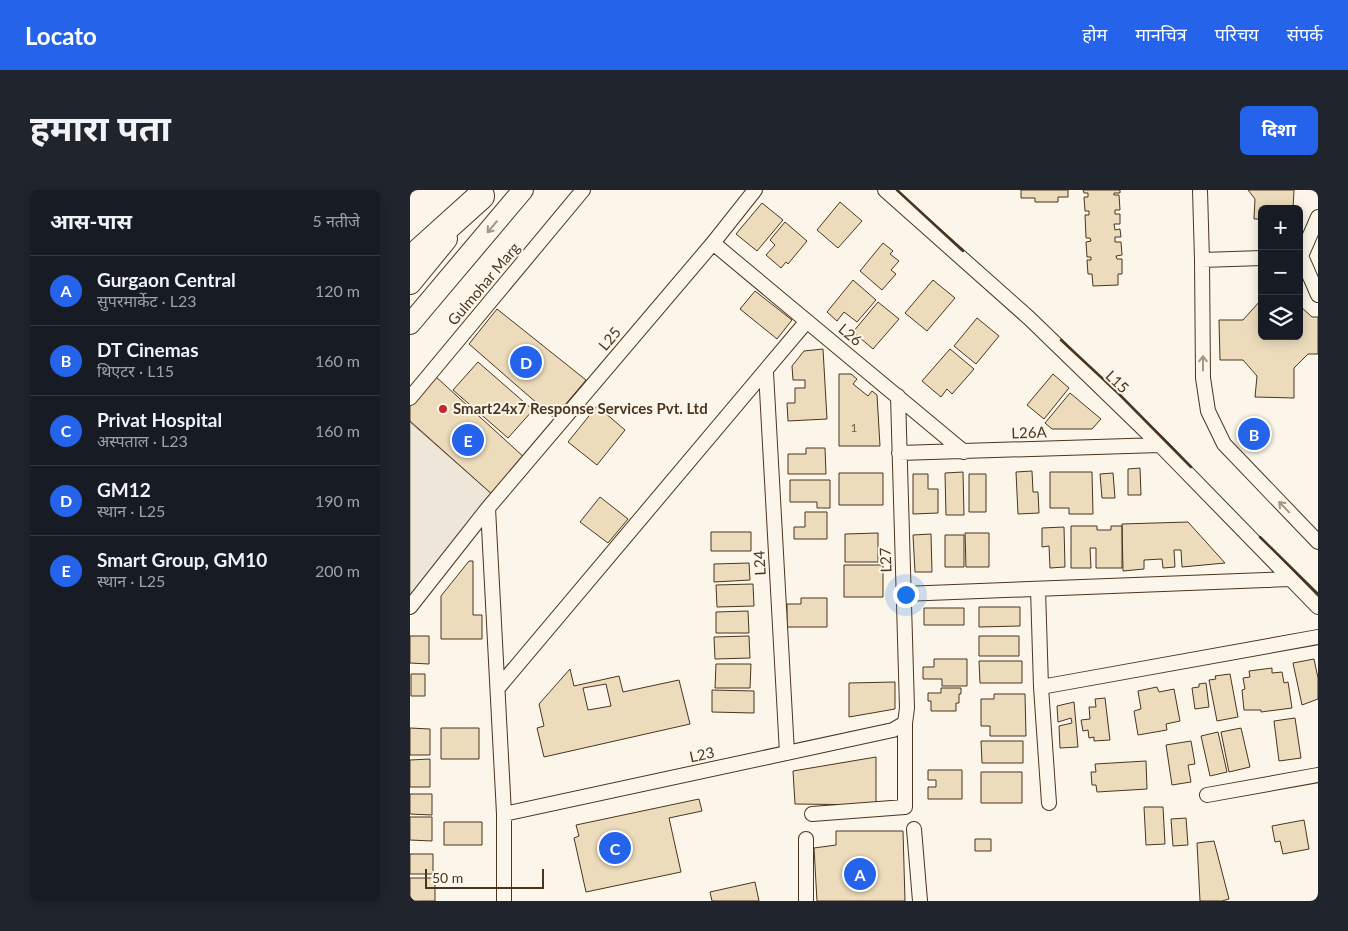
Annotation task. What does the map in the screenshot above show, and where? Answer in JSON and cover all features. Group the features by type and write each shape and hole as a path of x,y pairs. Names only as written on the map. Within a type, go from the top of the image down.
{"highway":[{"path":"410,260 484,193"}],"main road":[{"path":"410,324 523,190"},
{"path":"410,283 484,193"}],"street":[{"name":"Gulmohar Marg","path":"410,398 583,190"},
{"name":"L25","path":"410,607 488,508 713,244 756,190"},
{"name":"L15","path":"884,190 1029,318 1160,445 1318,607"},
{"path":"1200,190 1203,378 1208,412 1224,444 1312,530 1318,542"},
{"path":"1303,250 1318,217"},
{"name":"L26","path":"713,244 964,452"},
{"path":"1202,260 1258,258"},
{"path":"1303,262 1318,295"},
{"path":"498,688 807,321"},
{"name":"L24","path":"766,372 787,754"},
{"name":"L27","path":"812,814 905,808 905,723 907,708 898,396"},
{"name":"L26A","path":"899,453 1160,445"},
{"path":"488,508 504,814 504,901"},
{"path":"903,594 1290,579"},
{"path":"1038,589 1041,687 1049,803"},
{"path":"1041,687 1318,637"},
{"name":"L23","path":"504,814 893,730 905,723"},
{"path":"1208,795 1318,775"},
{"path":"914,829 920,901"},
{"path":"806,839 806,901"}],"shaded area":[{"path":"410,422 494,496 410,603"}],"building":[{"path":"1021,190 1068,190 1068,197 1058,197 1058,202 1035,202 1035,198 1021,198"},
{"path":"1083,190 1120,190 1120,193 1114,193 1114,195 1119,195 1120,210 1115,210 1115,214 1120,214 1120,224 1114,224 1115,230 1120,229 1121,237 1115,237 1115,242 1121,242 1122,255 1116,256 1117,259 1122,259 1122,274 1118,274 1118,285 1093,286 1092,274 1088,274 1087,260 1091,260 1091,257 1087,257 1086,242 1091,241 1090,238 1086,238 1085,215 1089,215 1089,211 1085,211 1084,197 1088,197 1088,193 1084,193"},
{"path":"1248,190 1294,190 1293,205 1258,205 1258,219 1254,219 1255,199"},
{"path":"840,202 862,221 838,248 817,230"},
{"path":"762,203 783,220 757,251 736,234"},
{"path":"785,222 807,241 788,264 786,262 781,268 766,255 775,245 770,240"},
{"path":"883,243 893,251 890,254 899,261 891,270 896,274 882,290 860,271"},
{"path":"853,280 876,300 857,322 844,312 837,321 827,312"},
{"path":"933,280 955,298 927,331 905,313"},
{"path":"755,291 792,320 777,339 740,309"},
{"path":"878,302 899,319 873,349 853,332"},
{"path":"1258,303 1258,340 1303,340 1303,309 1312,317 1318,317 1318,354 1308,354 1294,368 1294,398 1255,397 1257,376 1243,360 1220,360 1219,320 1243,320"},
{"path":"497,309 586,380 554,418 469,344"},
{"path":"977,318 999,336 976,364 954,346"},
{"path":"823,349 827,419 788,421 787,403 795,403 795,388 805,388 805,380 793,380 792,366 804,351"},
{"path":"950,349 974,369 952,394 947,389 941,397 922,381"},
{"path":"478,362 533,410 508,438 453,390"},
{"path":"839,374 851,374 857,379 853,384 868,396 872,391 877,395 880,446 839,446"},
{"path":"1053,374 1069,388 1044,419 1027,405"},
{"path":"435,376 526,459 494,496 410,421 410,401"},
{"path":"1070,393 1101,419 1092,429 1052,429 1045,423"},
{"path":"597,406 625,430 597,465 568,442"},
{"path":"806,448 825,448 826,474 788,474 788,454 806,454"},
{"path":"1140,468 1141,495 1128,495 1128,469"},
{"path":"1032,471 1033,492 1038,492 1039,513 1018,514 1016,472"},
{"path":"963,472 964,515 946,515 945,473"},
{"path":"1050,472 1092,472 1093,514 1069,514 1069,508 1050,508"},
{"path":"839,473 883,473 883,505 839,505"},
{"path":"1113,473 1115,498 1102,498 1100,474"},
{"path":"913,474 928,474 928,489 938,489 938,513 913,514"},
{"path":"969,474 986,474 986,512 969,512"},
{"path":"790,480 830,480 830,508 817,508 817,502 790,502"},
{"path":"600,497 628,519 608,543 580,522"},
{"path":"805,512 827,512 827,539 794,539 794,527 805,527"},
{"path":"1188,522 1225,563 1182,567 1181,550 1174,550 1175,567 1163,568 1162,559 1144,560 1144,569 1123,571 1122,524"},
{"path":"1071,526 1097,526 1097,530 1111,530 1111,526 1122,526 1122,568 1096,568 1096,548 1090,548 1091,568 1071,568"},
{"path":"1064,527 1065,567 1050,568 1049,546 1042,547 1042,528"},
{"path":"711,532 751,532 751,551 711,551"},
{"path":"878,533 878,562 845,562 845,534"},
{"path":"965,533 989,533 989,567 966,567"},
{"path":"931,534 932,572 915,572 913,535"},
{"path":"945,535 964,535 964,567 945,567"},
{"path":"469,561 473,561 473,615 482,615 482,639 441,639 441,596"},
{"path":"749,563 750,580 714,582 714,564"},
{"path":"844,565 883,565 883,597 844,597"},
{"path":"753,584 754,606 717,607 716,585"},
{"path":"801,598 827,598 827,627 787,627 787,604 801,604"},
{"path":"979,607 1020,607 1020,626 979,627"},
{"path":"924,608 964,608 964,625 924,625"},
{"path":"748,611 749,633 716,633 716,612"},
{"path":"410,636 429,636 429,664 410,663"},
{"path":"749,636 750,658 715,659 714,637"},
{"path":"979,636 1019,636 1019,656 979,656"},
{"path":"934,659 967,659 967,686 942,686 942,679 923,679 923,667 934,667"},
{"path":"1314,659 1318,678 1318,699 1302,705 1293,663"},
{"path":"979,661 1022,661 1022,683 980,683"},
{"path":"716,664 751,664 750,688 715,688"},
{"path":"1272,668 1272,673 1282,672 1284,683 1288,682 1292,708 1261,712 1261,710 1244,710 1242,690 1245,689 1243,678 1250,677 1249,671"},
{"path":"570,669 574,686 619,676 623,692 679,680 690,724 544,757 537,728 544,726 539,704","holes":["606,684 611,706 588,710 583,688"]},
{"path":"411,674 425,674 425,696 411,696"},
{"path":"1230,674 1238,717 1217,721 1209,680 1216,679 1215,676"},
{"path":"895,682 895,709 849,717 849,683"},
{"path":"1206,683 1209,707 1195,709 1192,688"},
{"path":"1157,687 1159,692 1174,689 1180,721 1166,724 1167,730 1138,735 1134,711 1141,709 1138,691"},
{"path":"941,688 961,688 959,703 956,703 956,711 931,711 931,701 928,701 928,693 941,693"},
{"path":"712,690 754,691 754,713 712,712"},
{"path":"994,694 1025,694 1026,736 990,736 990,726 981,726 981,699 994,699"},
{"path":"1105,698 1110,740 1094,741 1094,737 1089,738 1088,730 1083,731 1081,720 1090,719 1089,707 1096,707 1095,699"},
{"path":"1074,702 1078,747 1060,748 1059,726 1072,723 1071,718 1058,722 1057,706"},
{"path":"1295,718 1301,758 1279,761 1274,721"},
{"path":"410,728 430,729 430,755 410,755"},
{"path":"441,728 479,728 479,759 441,759"},
{"path":"1241,728 1250,767 1229,772 1221,732"},
{"path":"1218,732 1227,772 1210,776 1201,736"},
{"path":"981,741 1023,741 1023,763 982,763"},
{"path":"1191,741 1195,764 1188,765 1191,782 1172,785 1166,745"},
{"path":"876,757 876,805 795,804 793,771"},
{"path":"430,759 430,787 410,787 410,760"},
{"path":"1146,761 1147,789 1097,792 1096,785 1092,785 1091,772 1096,772 1095,764"},
{"path":"928,770 962,770 962,799 928,799 928,787 936,787 936,780 928,780"},
{"path":"981,772 1022,772 1022,803 981,803"},
{"path":"410,794 432,794 432,815 410,814"},
{"path":"699,799 702,811 669,818 681,872 586,892 574,838 579,836 576,825"},
{"path":"1144,807 1163,807 1165,844 1146,845"},
{"path":"410,817 432,817 432,841 410,840"},
{"path":"1186,818 1188,845 1173,846 1171,819"},
{"path":"1304,820 1309,849 1283,854 1280,841 1275,842 1272,826"},
{"path":"444,822 482,822 482,845 444,845"},
{"path":"836,831 903,831 905,901 817,901 814,848 836,845"},
{"path":"975,839 991,839 991,851 975,851"},
{"path":"1214,841 1229,899 1222,901 1200,901 1197,843"},
{"path":"410,854 433,854 433,874 410,874"},
{"path":"410,878 435,878 435,901 410,901"},
{"path":"755,882 759,901 712,901 710,892"}],"wall":[{"path":"897,190 963,251"},
{"path":"1061,340 1117,392 1191,467"},
{"path":"1260,537 1318,594"}],"place":[{"name":"GM12","path":"526,362"},
{"name":"Smart24x7 Response Services Pvt. Ltd","path":"443,409"},
{"name":"DT Cinemas","path":"1254,434"},
{"name":"Smart Group, GM10","path":"468,440"},
{"name":"Privat Hospital","path":"615,848"},
{"name":"Gurgaon Central","path":"860,874"}]}
